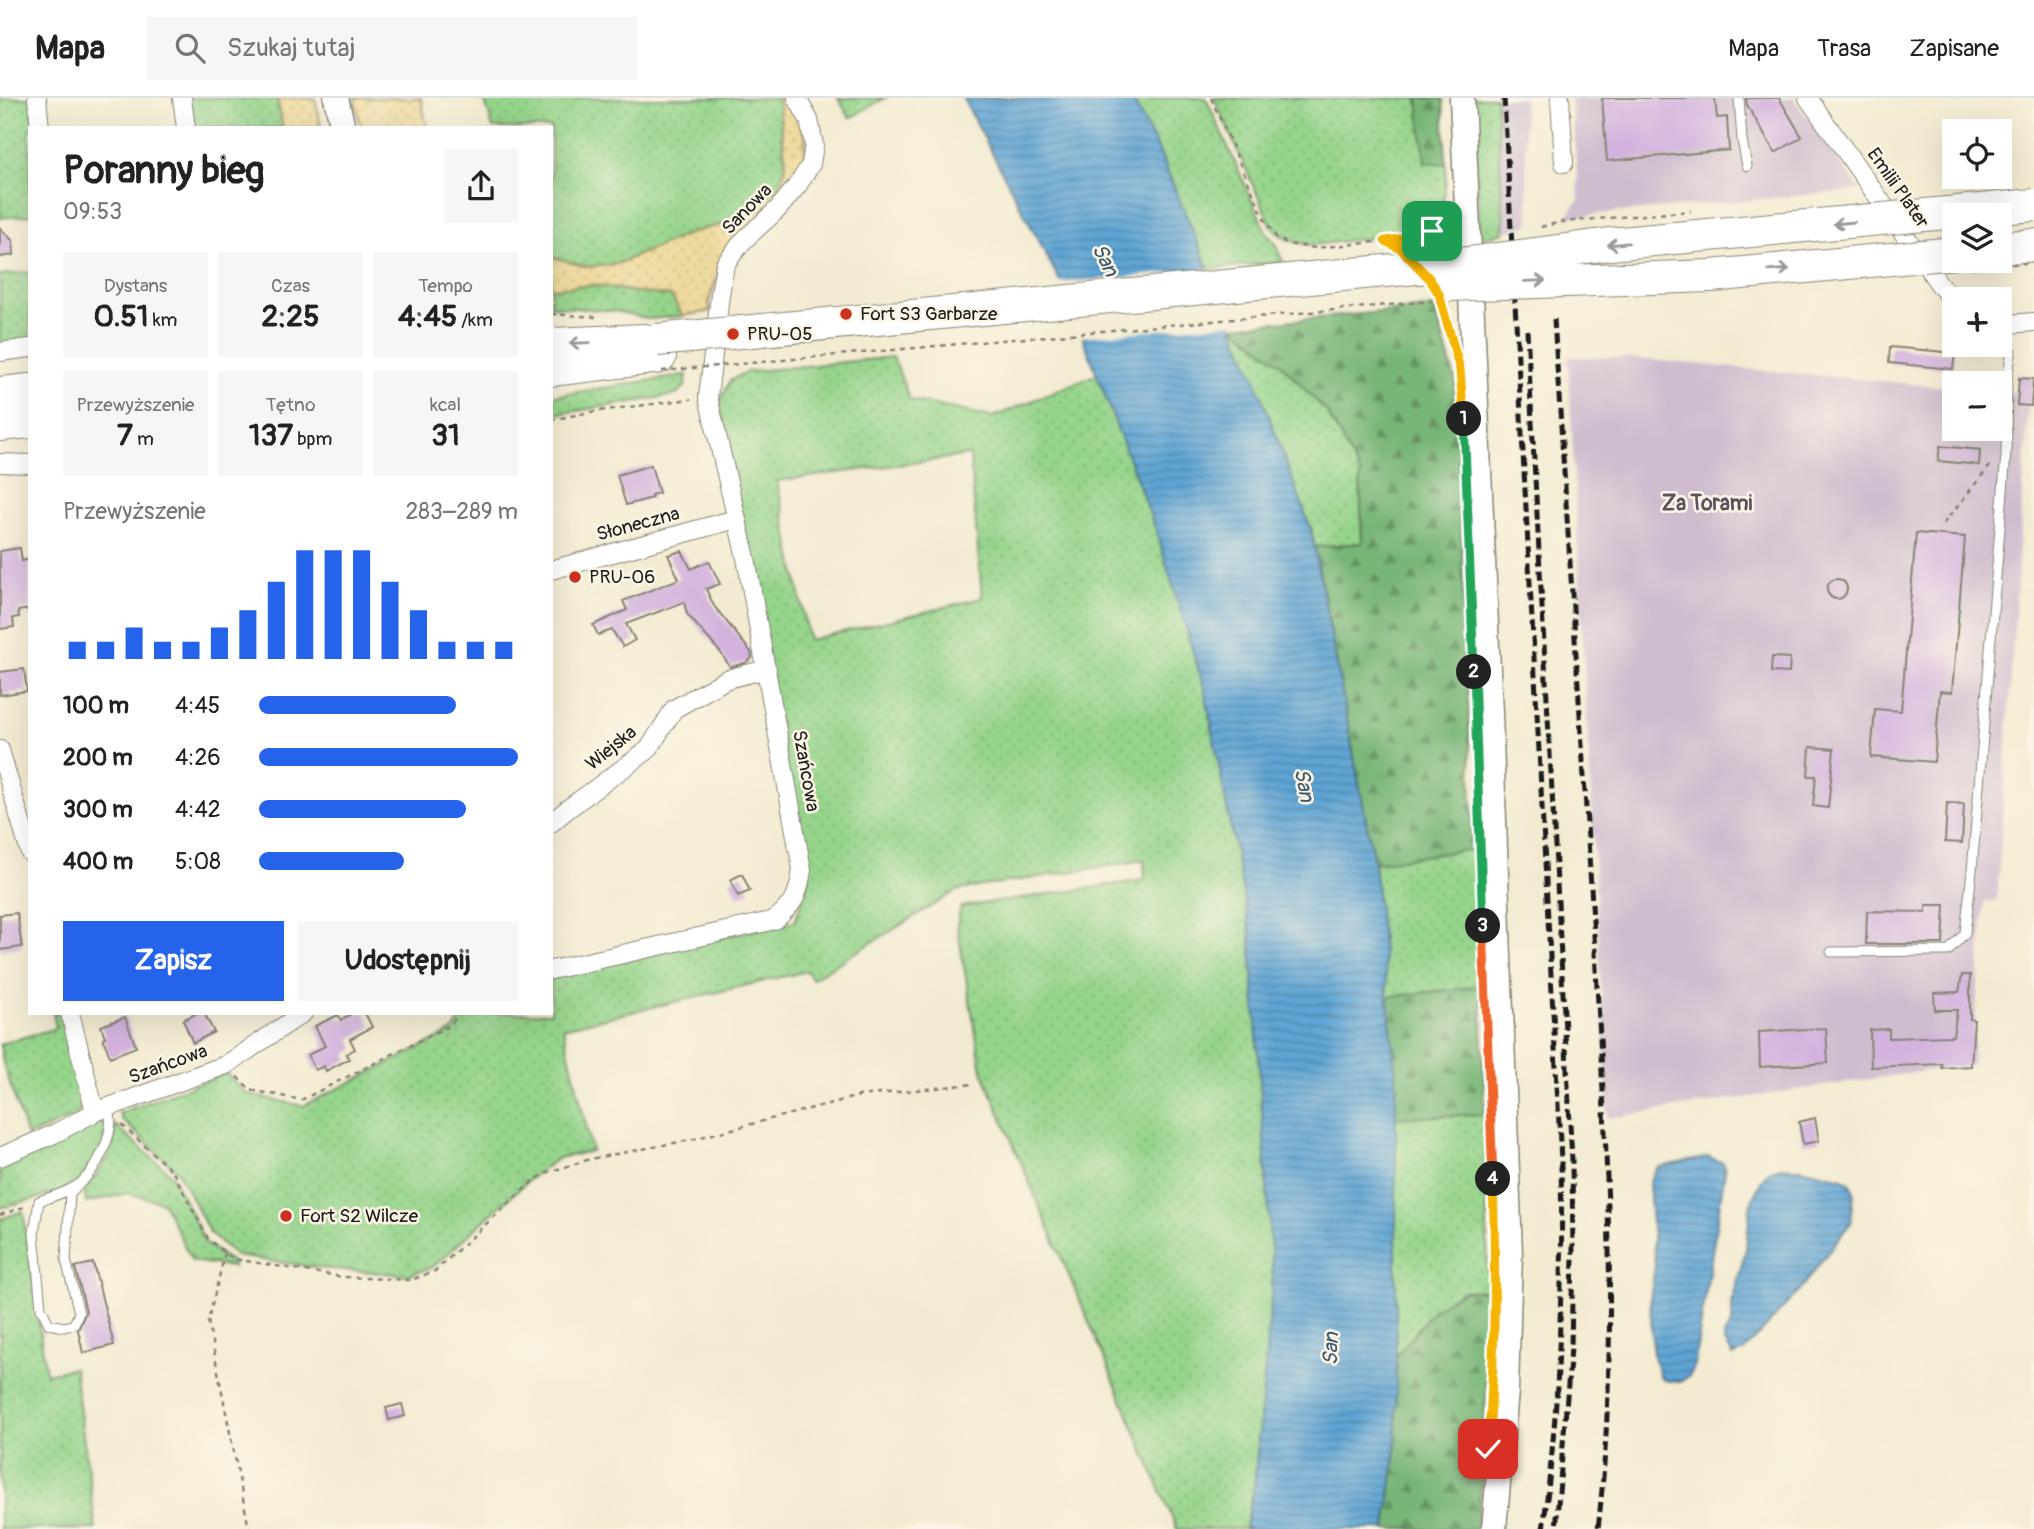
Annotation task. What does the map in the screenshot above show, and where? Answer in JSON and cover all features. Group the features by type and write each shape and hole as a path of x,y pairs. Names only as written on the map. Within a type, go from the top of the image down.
{"highway":[{"path":"553,370 1469,263 1609,244 2034,205"},
{"path":"2012,247 2034,245"},
{"path":"553,344 660,356 1467,283 1711,276 1942,254"},
{"path":"0,393 28,390"},
{"path":"0,425 28,422"}],"street":[{"path":"37,98 40,126"},
{"path":"182,98 186,126"},
{"path":"337,98 343,126"},
{"name":"Sanowa","path":"708,397 725,264 744,240 778,209 811,164 814,145 809,120 797,98"},
{"path":"1462,98 1490,713 1510,1253 1506,1391 1493,1529"},
{"path":"1560,98 1564,163"},
{"name":"Emilii Plater","path":"1808,98 1942,288"},
{"path":"2012,323 2034,322"},
{"path":"0,352 28,348"},
{"name":"Szańcowa","path":"553,970 775,920 799,893 802,870 746,558 708,397"},
{"path":"0,463 28,464"},
{"name":"Słoneczna","path":"553,569 736,519"},
{"name":"Wiejska","path":"553,821 648,750 674,709 727,679 766,670"},
{"path":"0,752 28,846"},
{"path":"72,1015 105,1112"},
{"path":"226,1065 300,1015"},
{"name":"Szańcowa","path":"0,1157 226,1065"}],"lane":[{"path":"1739,98 1747,166"},
{"path":"1831,952 1948,951 1965,933 2006,446 2007,379 2011,357"},
{"path":"77,1186 39,1201 34,1233 41,1308 50,1324 64,1327 74,1324 79,1313 66,1260 70,1194 86,1179 100,1157 109,1134 105,1112"}],"path":[{"path":"1211,98 1264,218 1276,237 1288,244 1308,248 1417,237 1444,222 1449,201"},
{"path":"1385,241 1393,245"},
{"path":"660,356 1436,301"},
{"path":"1442,303 1453,346"},
{"path":"553,420 708,397"},
{"path":"1943,524 2006,446"},
{"name":"Szańcowa","path":"226,1065 251,1090 301,1100 449,1026 458,1015"},
{"path":"105,1112 173,1172 208,1239 234,1259 343,1276 411,1280 435,1271 534,1180 549,1172 590,1159 690,1140 859,1096 973,1084"},
{"path":"0,1215 39,1201"},
{"path":"225,1254 208,1321 249,1529"}],"shaded area":[{"path":"1496,98 1523,98 1529,225 1504,232"},
{"path":"1571,98 1793,98 1860,190 1567,217 1579,199"},
{"path":"1568,357 1629,358 1942,387 1942,441 2012,441 2012,393 2016,393 2017,374 2030,376 1997,900 1984,902 1972,1064 1608,1118"}],"green space":[{"path":"0,98 32,98 35,126 28,126 28,215 0,218"},
{"path":"188,98 277,98 283,126 192,126"},
{"path":"484,98 778,98 786,166 779,187 739,220 693,232 617,264 586,267 553,258 553,126 492,126"},
{"path":"838,98 885,98 850,118"},
{"path":"1132,98 1206,98 1267,234 1275,243 1283,262 1209,269 1158,149"},
{"path":"1214,98 1418,98 1425,162 1446,164 1445,191 1440,208 1422,230 1413,233 1312,245 1284,238 1271,225"},
{"path":"1418,98 1443,98 1446,164 1425,162"},
{"path":"1473,98 1496,98 1504,232 1480,239"},
{"path":"28,272 28,344 0,347 0,275"},
{"path":"594,285 672,296 683,316 650,319 615,311 553,306 553,288"},
{"path":"1434,307 1455,379 1474,849 1374,863 1315,547 1362,543 1360,473 1327,412 1280,363 1233,326"},
{"path":"1233,326 1280,363 1327,412 1360,473 1362,543 1315,547 1311,529"},
{"path":"893,357 910,400 993,417 1097,374 1155,527 1205,691 1250,930 1273,1279 1254,1487 1245,1529 1177,1529 982,1071 957,925 961,907 1145,880 1144,860 958,890 812,979 807,971 563,1028 592,1151 558,1158 531,1178 433,1267 408,1275 321,1268 236,1256 210,1233 178,1172 122,1120 119,1113 226,1073 247,1094 303,1106 452,1032 465,1015 553,1015 553,977 795,921 807,884 719,403 730,381 746,372","holes":["970,455 982,598 809,640 777,481"]},
{"path":"687,375 685,387 675,395 553,415 553,396"},
{"path":"1474,849 1481,986 1387,997 1374,863"},
{"path":"1481,986 1485,1114 1396,1118 1396,1077 1387,997"},
{"path":"53,1015 62,1015 82,1096 81,1107 77,1115 27,1137 3,1062 0,1044 56,1028"},
{"path":"1485,1114 1488,1290 1463,1291 1433,1310 1396,1357 1396,1118"},
{"path":"100,1120 105,1127 103,1145 80,1181 61,1192 0,1208 0,1160"},
{"path":"115,1125 172,1175 206,1244 232,1262 233,1267 192,1261 163,1202 127,1193 86,1203 84,1191 105,1161"},
{"path":"23,1211 46,1374 74,1368 96,1529 0,1529 0,1219"},
{"path":"1488,1290 1484,1440 1477,1529 1386,1529 1396,1448 1396,1357 1433,1310 1463,1291"}],"sand":[{"path":"277,98 315,98 321,126 283,126"},
{"path":"354,98 421,98 427,126 361,126"},
{"path":"778,98 782,98 790,107 804,128 804,166 723,260 709,302 711,311 683,316 671,296 594,285 553,288 553,258 586,267 617,264 693,232 739,220 779,187 786,166"}],"water":[{"name":"San","path":"963,98 1132,98 1158,149 1254,376 1311,529 1374,863 1396,1077 1396,1448 1386,1529 1245,1529 1254,1487 1273,1279 1250,930 1205,691 1155,527 1065,291"},
{"path":"1709,1157 1723,1163 1725,1171 1694,1367 1690,1375 1683,1380 1664,1380 1653,1357 1650,1300 1655,1266 1649,1184 1659,1167"},
{"path":"1779,1167 1801,1168 1843,1178 1850,1183 1854,1194 1851,1222 1798,1292 1744,1351 1733,1356 1724,1341 1724,1335 1732,1323 1732,1301 1746,1249 1750,1208 1763,1178 1769,1171"}],"pier":[{"path":"1213,269 1236,323 1080,337 1057,283"}],"building":[{"path":"1602,98 1715,98 1717,118 1727,117 1729,150 1607,161"},
{"path":"1746,98 1779,98 1802,137 1775,153 1747,105"},
{"path":"0,228 13,241 14,255 0,257"},
{"path":"1890,347 1942,352 1942,357 1954,357 1953,369 1889,363"},
{"path":"2019,378 2033,379 2031,406 2017,405"},
{"path":"1940,446 1980,450 1979,465 1938,461"},
{"path":"651,465 659,493 651,495 652,498 626,505 617,475"},
{"path":"1916,533 1965,537 1952,692 1940,691 1934,762 1871,757 1875,709 1901,711"},
{"path":"20,548 22,561 28,560 28,609 18,611 19,617 13,618 14,627 0,629 0,551"},
{"path":"682,551 691,569 709,561 720,584 706,589 714,606 751,652 752,658 745,663 730,667 687,614 684,602 626,624 635,640 623,647 612,630 598,635 593,625 627,610 623,601 679,579 668,555"},
{"path":"1833,579 1841,579 1847,589 1841,599 1833,599 1827,593 1827,585"},
{"path":"1772,657 1790,658 1789,673 1771,672"},
{"path":"24,669 27,691 0,695 0,672"},
{"path":"1810,747 1834,749 1828,808 1813,806 1816,776 1808,776"},
{"path":"1947,803 1964,804 1962,843 1945,842"},
{"path":"742,874 750,891 738,896 730,880"},
{"path":"1926,905 1945,905 1943,944 1866,944 1867,911 1926,912"},
{"path":"17,913 22,947 0,950 0,915"},
{"path":"1962,975 1970,975 1970,1019 1974,1020 1971,1066 1942,1068 1942,1064 1871,1067 1870,1030 1889,1029 1889,1038 1953,1036 1957,1010 1935,1010 1934,993 1959,992"},
{"path":"193,1015 205,1015 214,1032 193,1043 183,1020"},
{"path":"338,1015 341,1020 350,1015 366,1015 372,1027 350,1039 355,1049 346,1054 349,1059 326,1071 324,1066 315,1070 308,1055 325,1046 315,1026"},
{"path":"125,1017 136,1047 110,1057 101,1026"},
{"path":"1826,1028 1828,1063 1760,1067 1759,1032"},
{"path":"1815,1118 1819,1141 1803,1144 1799,1122"},
{"path":"93,1263 114,1345 83,1353 78,1330 86,1311 75,1267"},
{"path":"402,1404 405,1416 389,1420 386,1408"}],"railway":[{"path":"1504,98 1561,1161 1559,1345 1543,1529"},
{"path":"1554,319 1607,1179 1608,1389 1598,1529"},
{"path":"1527,330 1572,1160 1571,1348 1556,1529"}],"place":[{"name":"Fort S3 Garbarze","path":"846,314"},
{"name":"PRU-05","path":"733,334"},
{"name":"PRU-06","path":"575,577"},
{"name":"Fort S2 Wilcze","path":"286,1216"}],"district":[{"name":"Za Torami","path":"1707,503"}],"route":[{"path":"1432,231 1417,237 1385,241 1401,249 1429,278 1439,294 1463,386 1496,1254 1488,1449"}]}
